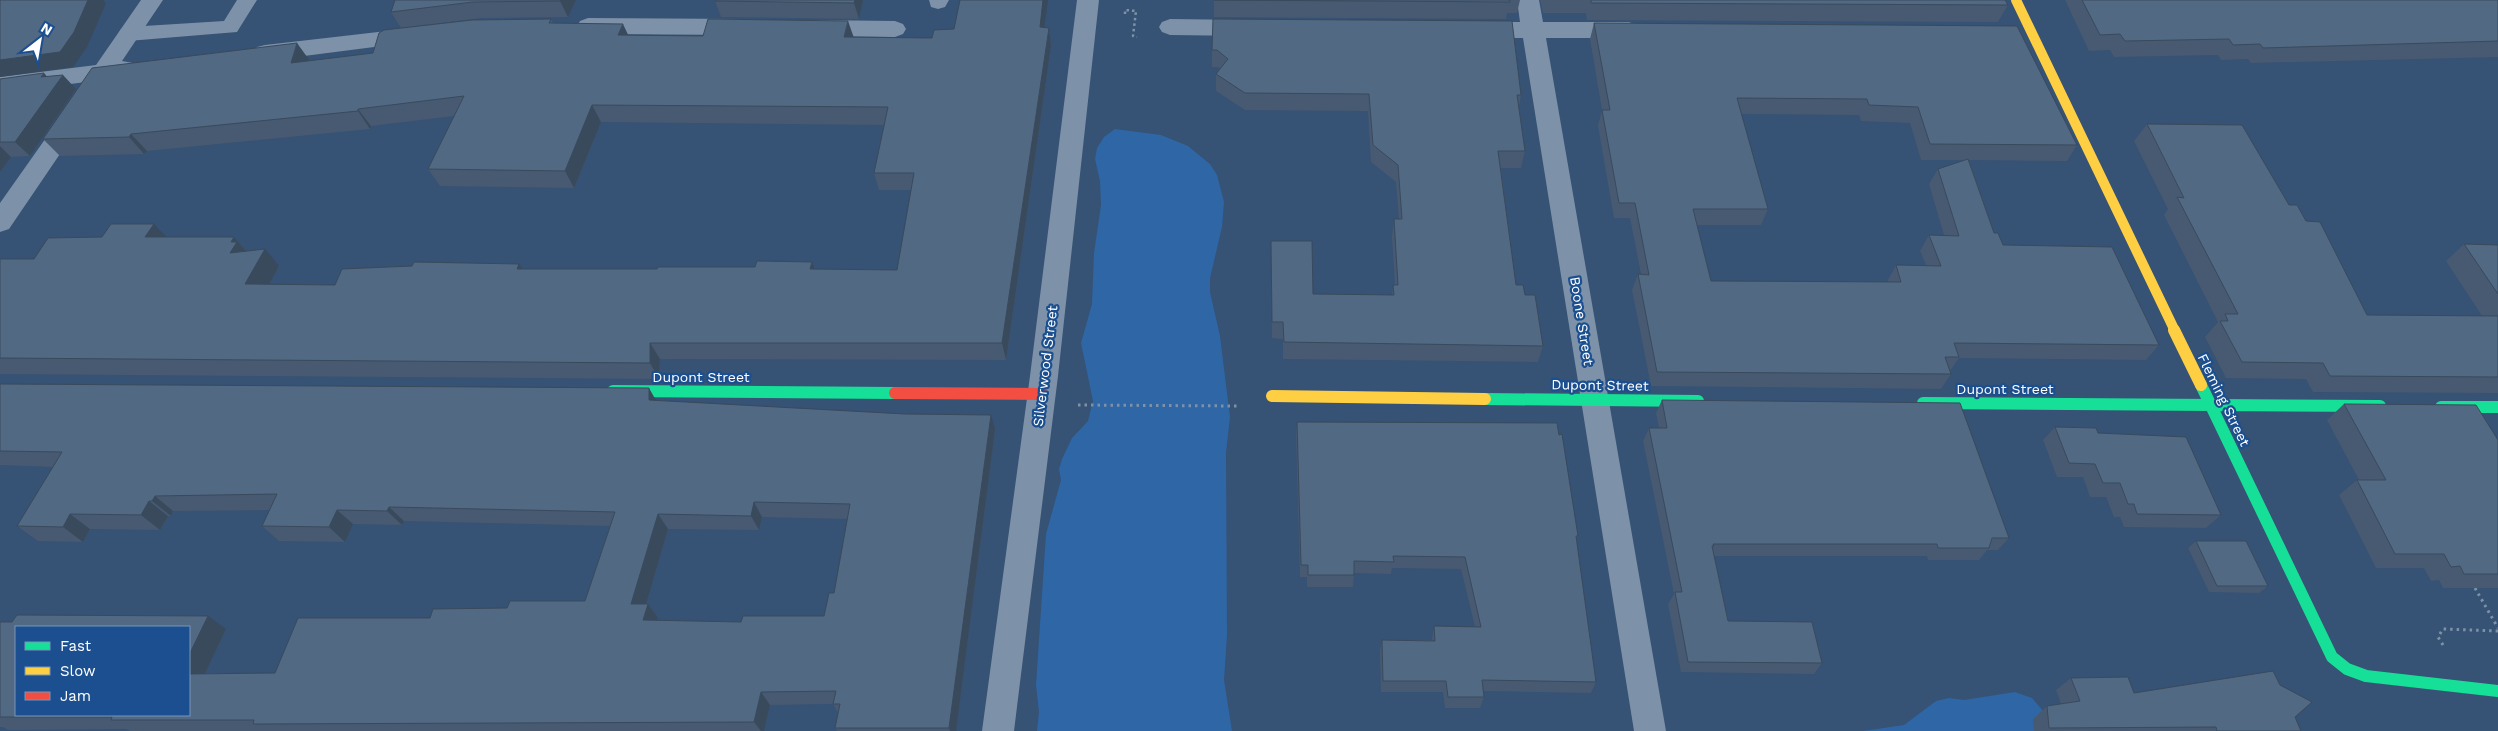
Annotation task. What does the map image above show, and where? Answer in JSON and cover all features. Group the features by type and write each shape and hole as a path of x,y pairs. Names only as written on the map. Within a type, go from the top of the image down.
{"street":[{"path":"0,222 152,0"},
{"name":"Silverwood Street","path":"998,731 1042,394 1088,0"},
{"name":"Boone Street","path":"1528,0 1650,731"},
{"name":"Fleming Street","path":"2016,0 2020,32 2209,405 2332,657 2347,669 2366,676 2498,691"},
{"path":"563,26 767,28"},
{"path":"1170,27 1266,28"},
{"path":"796,28 895,29"},
{"path":"1454,29 1651,30"},
{"path":"241,56 433,34"},
{"path":"0,85 146,67"},
{"name":"Dupont Street","path":"605,391 1042,394"},
{"name":"Dupont Street","path":"1272,396 1710,402"},
{"name":"Dupont Street","path":"1907,403 2396,406"},
{"path":"2425,407 2498,407"}],"lane":[{"path":"128,34 230,26 247,0"},
{"path":"2464,407 2480,432"}],"path":[{"path":"1125,13 1125,10 1136,11 1133,34"},
{"path":"1083,405 1239,406"},
{"path":"2445,649 2438,637 2443,629 2498,629 2475,588"}],"shaded area":[{"path":"1115,129 1161,135 1188,146 1210,164 1217,175 1224,202 1222,227 1210,278 1210,292 1220,336 1230,417 1226,453 1227,635 1224,680 1232,731 1037,731 1039,712 1036,685 1046,534 1061,480 1059,469 1062,459 1072,438 1088,421 1093,401 1081,343 1092,304 1094,253 1101,205 1100,181 1095,159 1097,148 1104,137"},
{"path":"2015,692 2032,698 2044,712 2044,731 1863,731 1904,725 1936,701 1949,698 1964,700"}],"building":[{"path":"0,0 88,0 74,32 60,52 0,60"},
{"path":"395,0 561,0 473,2 391,12"},
{"path":"716,0 855,0 854,3"},
{"path":"960,0 1043,0 1040,27 1049,28 1002,343 650,343 650,363 0,358 0,259 34,259 48,238 102,237 111,224 154,224 145,237 234,237 231,242 237,242 230,253 265,249 245,284 335,285 342,269 412,266 414,262 519,264 517,269 657,269 658,267 755,267 757,261 812,262 810,269 897,270 914,173 874,173 888,107 592,105 565,171 428,169 464,96 358,109 358,111 131,134 129,137 43,139 92,68 297,43 291,63 373,53 379,33 384,30 472,20 551,19 549,23 623,24 618,35 703,36 708,19 848,21 844,37 932,38 934,30 954,29"},
{"path":"1214,0 1509,0 1510,2"},
{"path":"1591,0 2005,0 2008,5 1591,3"},
{"path":"2082,0 2498,0 2498,41 2263,48 2260,44 2233,45 2229,39 2125,41 2120,34 2100,35"},
{"path":"1213,19 1512,21 1521,95 1517,95 1525,151 1498,151 1516,285 1523,285 1525,295 1535,295 1543,346 1284,342 1283,322 1272,322 1271,241 1312,241 1313,294 1394,295 1393,285 1398,285 1394,219 1402,219 1398,165 1373,145 1369,94 1245,93 1216,74 1228,59 1217,50 1212,50"},
{"path":"1594,23 2017,26 2077,145 1930,144 1918,107 1869,105 1867,99 1737,98 1768,209 1693,209 1711,281 1901,282 1896,265 1941,266 1929,235 1959,236 1938,169 1968,159 1994,233 1998,233 2003,245 2112,247 2159,345 1954,343 1959,357 1945,357 1951,374 1657,372 1638,274 1649,275 1635,203 1619,203 1602,110 1610,110"},
{"path":"44,73 41,77 63,75 15,142 0,142 0,79"},
{"path":"2147,124 2242,125 2289,205 2297,205 2306,221 2320,222 2367,315 2498,316 2498,377 2330,376 2323,363 2242,362 2220,321 2228,321 2225,314 2238,314 2177,197 2184,198"},
{"path":"2464,244 2498,245 2498,294"},
{"path":"0,384 649,388 649,400 905,414 991,415 949,728 835,728 840,704 833,704 836,691 761,692 754,722 253,724 254,720 111,720 112,717 0,717 0,622 12,622 17,615 208,616 190,653 190,626 15,626 15,716 190,716 190,674 275,673 298,618 430,618 433,609 507,608 510,601 585,601 615,512 389,507 387,511 337,510 329,527 262,526 277,494 155,496 152,501 149,501 141,515 70,514 63,527 17,526 62,452 0,451","holes":["754,502 850,504 834,593 829,593 824,616 743,616 741,622 643,620 648,604 631,604 658,514 751,516"]},
{"path":"1662,400 1960,403 2009,538 1992,538 1989,548 1938,548 1937,544 1713,544 1728,621 1812,622 1822,663 1688,662 1675,592 1682,592 1649,428 1667,428"},
{"path":"2344,404 2476,405 2498,440 2498,574 2464,574 2460,566 2451,567 2444,554 2395,554 2357,480 2386,480"},
{"path":"1297,422 1557,423 1559,435 1562,434 1578,536 1576,536 1596,682 1482,680 1484,697 1448,697 1446,681 1383,681 1382,640 1435,641 1434,626 1481,627 1465,557 1393,556 1394,562 1354,561 1354,575 1308,575 1308,565 1301,565"},
{"path":"2055,427 2096,428 2098,433 2186,437 2221,515 2137,514 2134,504 2128,504 2120,483 2103,483 2095,464 2069,463"},
{"path":"2196,541 2246,541 2268,586 2217,586"},
{"path":"2273,671 2280,685 2312,702 2295,717 2301,731 2217,731 2216,727 2049,728 2047,706 2080,701 2071,678 2128,677 2134,693"}],"traffic: fast":[{"path":"2201,385 2332,657 2347,669 2366,676 2498,691"},
{"path":"613,391 895,393"},
{"path":"1485,399 1698,401"},
{"path":"1923,403 2380,406"},
{"path":"2441,407 2498,407"}],"traffic: slow":[{"path":"2016,0 2201,385"},
{"path":"1272,396 1485,399"}],"traffic: jam":[{"path":"895,393 1042,394"}]}
